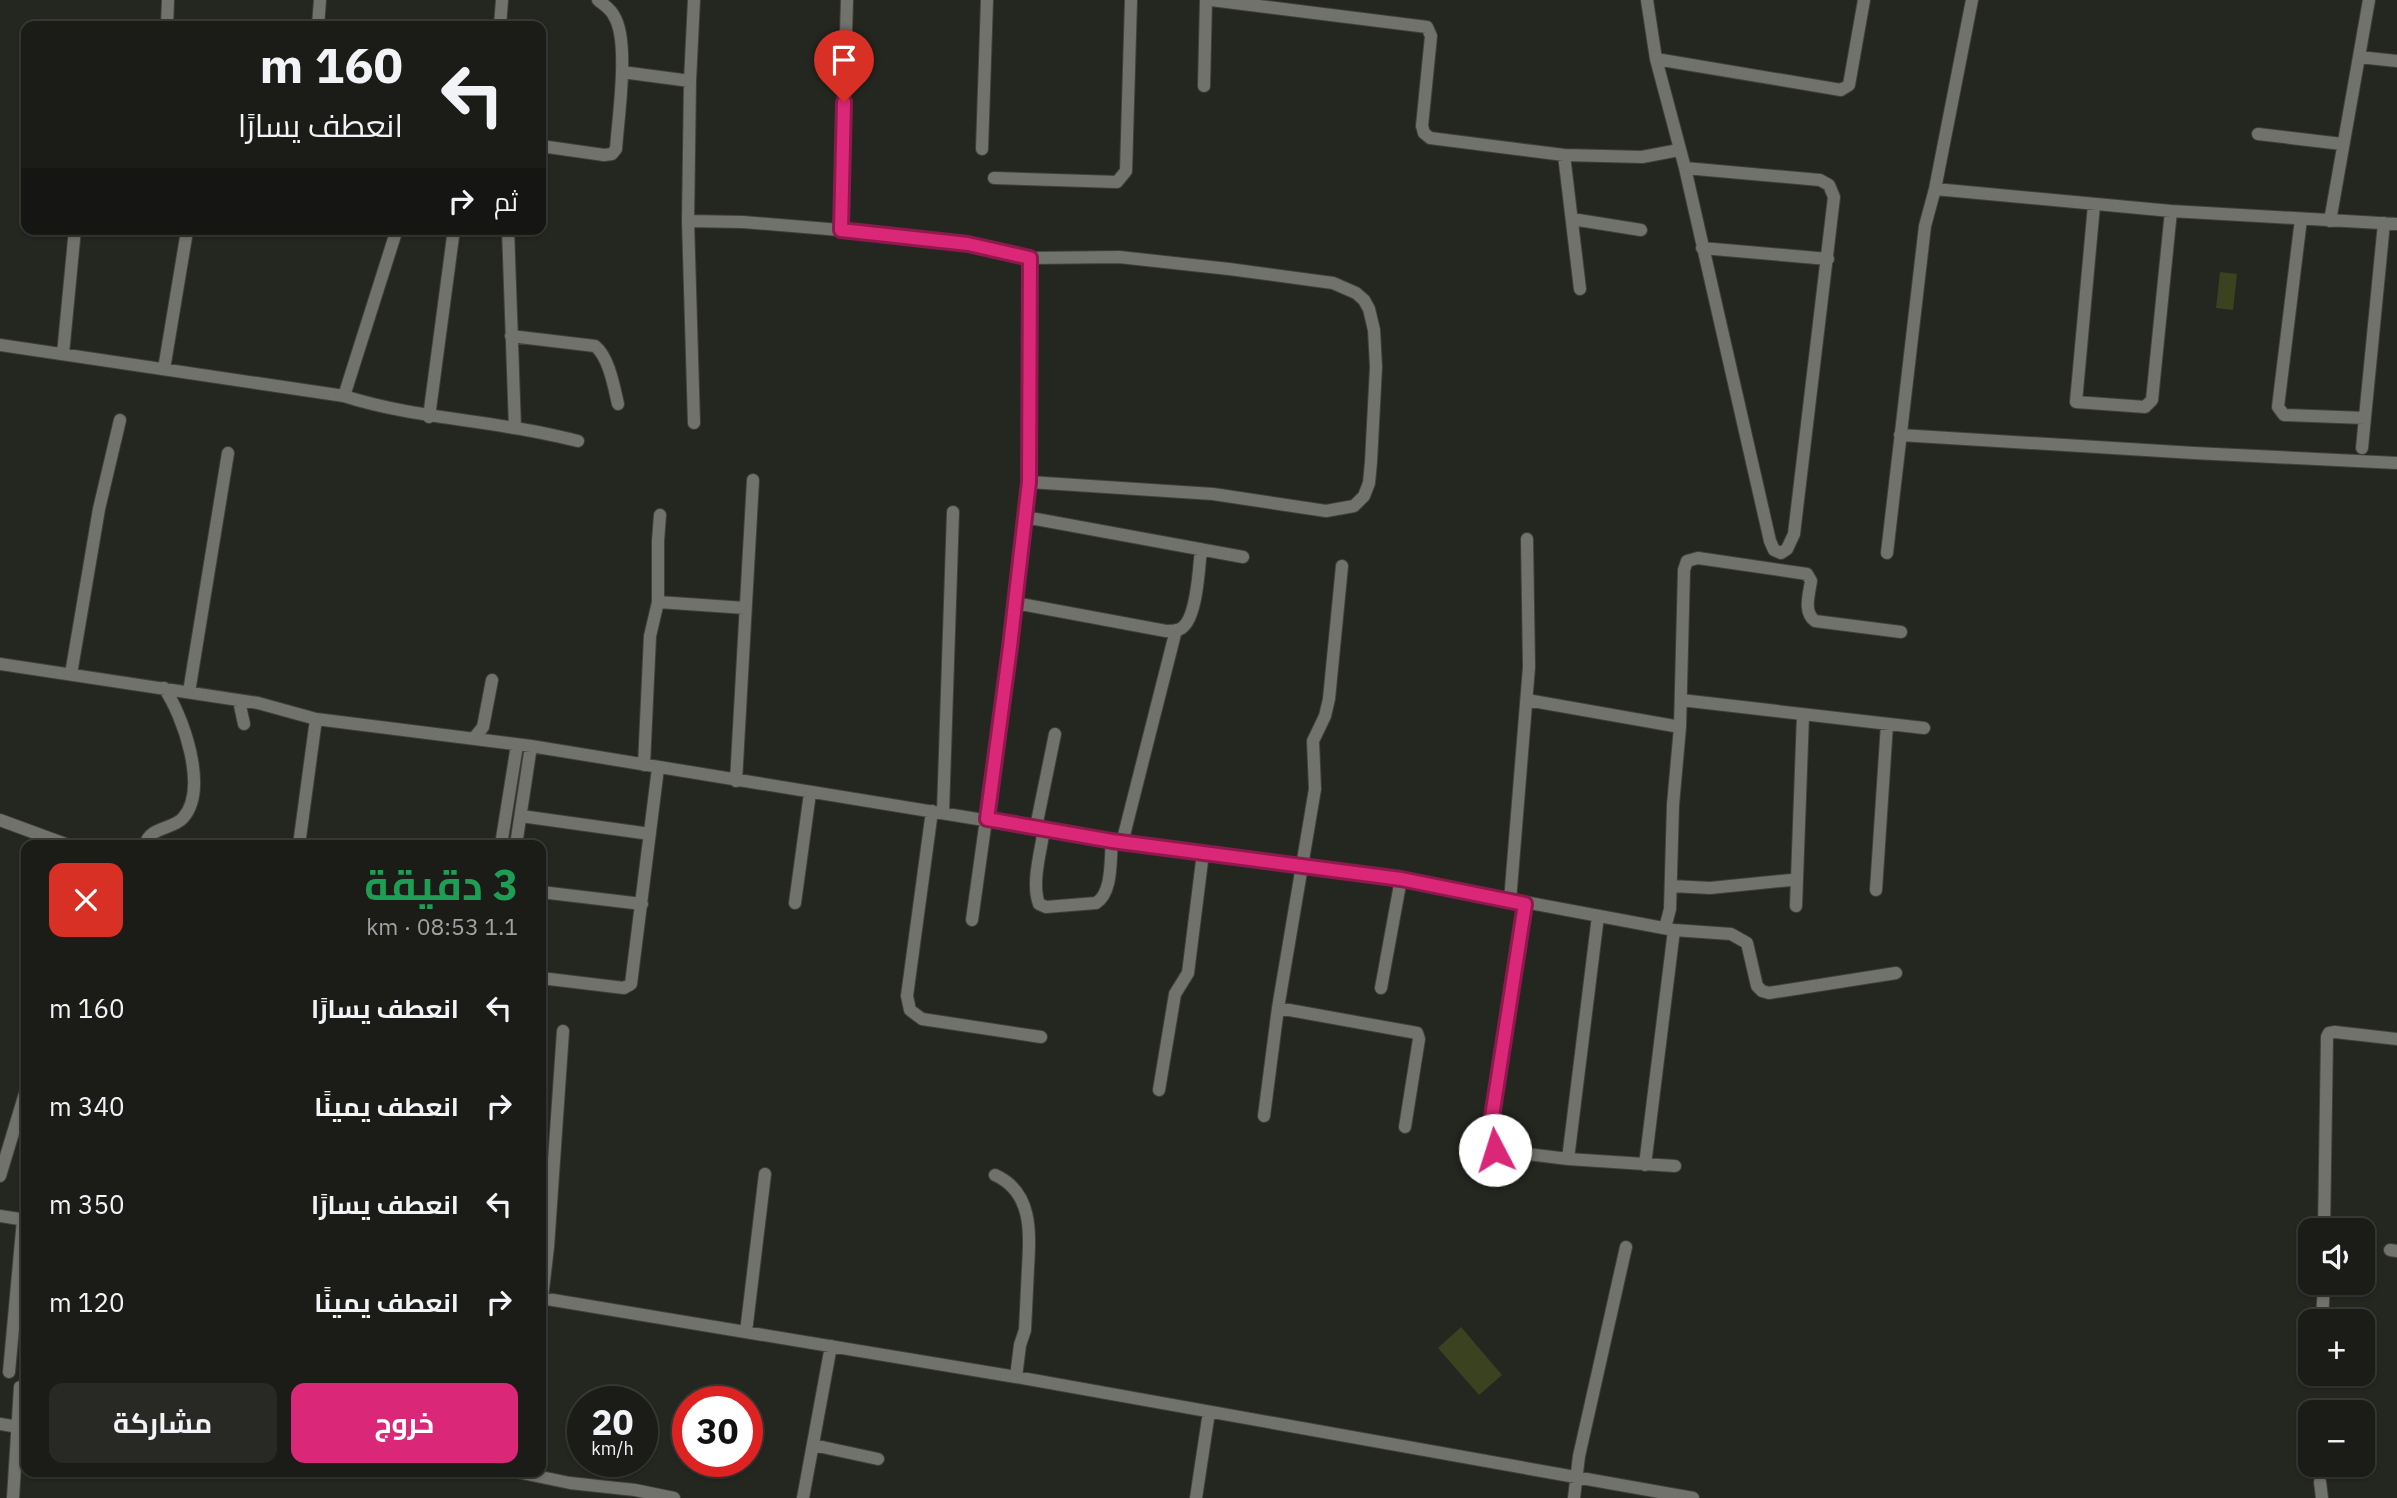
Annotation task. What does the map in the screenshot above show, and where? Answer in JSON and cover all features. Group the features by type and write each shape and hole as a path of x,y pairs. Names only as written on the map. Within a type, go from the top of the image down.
{"street":[{"path":"167,21 168,0"},
{"path":"318,21 320,0"},
{"path":"500,21 502,0"},
{"path":"546,147 612,154 616,149 622,72 620,40 615,16 598,0"},
{"path":"694,0 688,221 694,423"},
{"path":"841,230 847,0"},
{"path":"982,149 988,0"},
{"path":"994,178 1117,182 1123,177 1126,171 1131,0"},
{"path":"1204,86 1209,0 1258,3 1427,27 1431,36 1422,126 1424,133 1438,140 1564,155 1642,157 1679,150"},
{"path":"1633,0 1647,1 1656,59 1685,169 1770,541 1774,550 1781,553 1787,549 1794,534 1834,197 1829,186 1820,180 1685,169"},
{"path":"1656,59 1841,90 1849,85 1864,0"},
{"path":"1887,553 1925,226 1935,189 1972,0"},
{"path":"2330,221 2369,0"},
{"path":"2359,57 2397,61"},
{"path":"622,72 690,81"},
{"path":"2258,134 2342,144"},
{"path":"1564,155 1580,289"},
{"path":"1935,189 2171,212 2390,224 2362,448"},
{"path":"2094,205 2076,402 2145,407 2152,400 2171,212"},
{"path":"1572,219 1641,230"},
{"path":"2301,219 2278,407 2284,415 2365,418"},
{"path":"688,221 743,222 841,230 968,244 1030,258 1119,257 1333,282 1356,293 1369,309 1374,330 1376,367 1369,483 1364,496 1354,506 1326,511 1213,494 1029,482"},
{"path":"63,354 74,235"},
{"path":"164,369 186,235"},
{"path":"344,396 395,235"},
{"path":"429,417 453,235"},
{"path":"508,235 515,428"},
{"path":"1702,248 1828,259"},
{"path":"972,920 1029,482 1030,258"},
{"path":"511,336 595,346 600,349 618,404"},
{"path":"0,345 344,396 375,406 429,417 515,428 578,441"},
{"path":"71,674 90,556 120,419"},
{"path":"1900,435 2397,463"},
{"path":"189,692 228,453"},
{"path":"736,781 753,481"},
{"path":"953,512 938,812 907,996 910,1010 922,1019 1041,1037"},
{"path":"644,765 650,636 658,602 660,515"},
{"path":"1025,517 1243,557"},
{"path":"1510,901 1530,638 1527,539"},
{"path":"1015,603 1166,631 1176,630 1183,627 1192,615 1201,549"},
{"path":"1645,1165 1670,929 1673,805 1680,727 1684,570 1687,561 1698,558 1807,575 1811,581 1807,610 1815,621 1901,632"},
{"path":"1264,1116 1278,1008 1315,789 1313,741 1325,716 1329,699 1342,566"},
{"path":"658,602 745,608"},
{"path":"1055,734 1040,828 1037,898 1039,904 1046,907 1096,903 1107,890 1117,842 1176,630"},
{"path":"0,664 258,703 316,719 531,746 1117,842 1401,879 1670,929 1731,934 1749,948 1757,986 1769,993 1896,973"},
{"path":"474,738 483,727 492,680"},
{"path":"146,840 166,825 176,824 184,817 192,794 188,741 182,720 164,688"},
{"path":"1527,700 1680,727"},
{"path":"239,701 244,724"},
{"path":"1681,701 1924,728"},
{"path":"1796,906 1803,715"},
{"path":"300,840 316,719"},
{"path":"1876,890 1887,724"},
{"path":"502,840 517,745"},
{"path":"517,840 531,746"},
{"path":"546,979 624,988 632,982 658,768"},
{"path":"795,903 810,793"},
{"path":"521,816 650,834"},
{"path":"0,820 54,840"},
{"path":"1159,1090 1175,993 1188,973 1203,853"},
{"path":"1381,988 1401,879"},
{"path":"1671,886 1710,888 1791,880"},
{"path":"546,893 642,904"},
{"path":"1525,904 1490,1147 1495,1150 1568,1160 1675,1166"},
{"path":"1568,1160 1598,916"},
{"path":"1278,1008 1417,1033 1419,1039 1405,1127"},
{"path":"546,1262 563,1031"},
{"path":"2324,1218 2327,1037 2329,1033 2335,1032 2397,1039"},
{"path":"0,1176 21,1107"},
{"path":"746,1332 765,1174"},
{"path":"995,1175 1007,1181 1013,1188 1023,1202 1028,1218 1025,1329 1016,1377"},
{"path":"0,1216 21,1219"},
{"path":"1574,1498 1626,1247"},
{"path":"9,1372 21,1258"},
{"path":"546,1299 1016,1377 1580,1475 1693,1498"},
{"path":"803,1498 831,1346"},
{"path":"13,1498 20,1387"},
{"path":"1196,1498 1209,1412"},
{"path":"0,1424 18,1427"},
{"path":"813,1445 878,1459"},
{"path":"541,1477 674,1498"},
{"path":"2320,1482 2322,1498"}],"green space":[{"path":"2220,272 2237,274 2233,310 2216,308"},
{"path":"1461,1327 1502,1375 1479,1395 1438,1348"}],"route":[{"path":"844,102 841,230 968,244 1030,258 1029,482 987,819 1112,841 1401,879 1525,904 1489,1136 1490,1147 1495,1150"}]}
